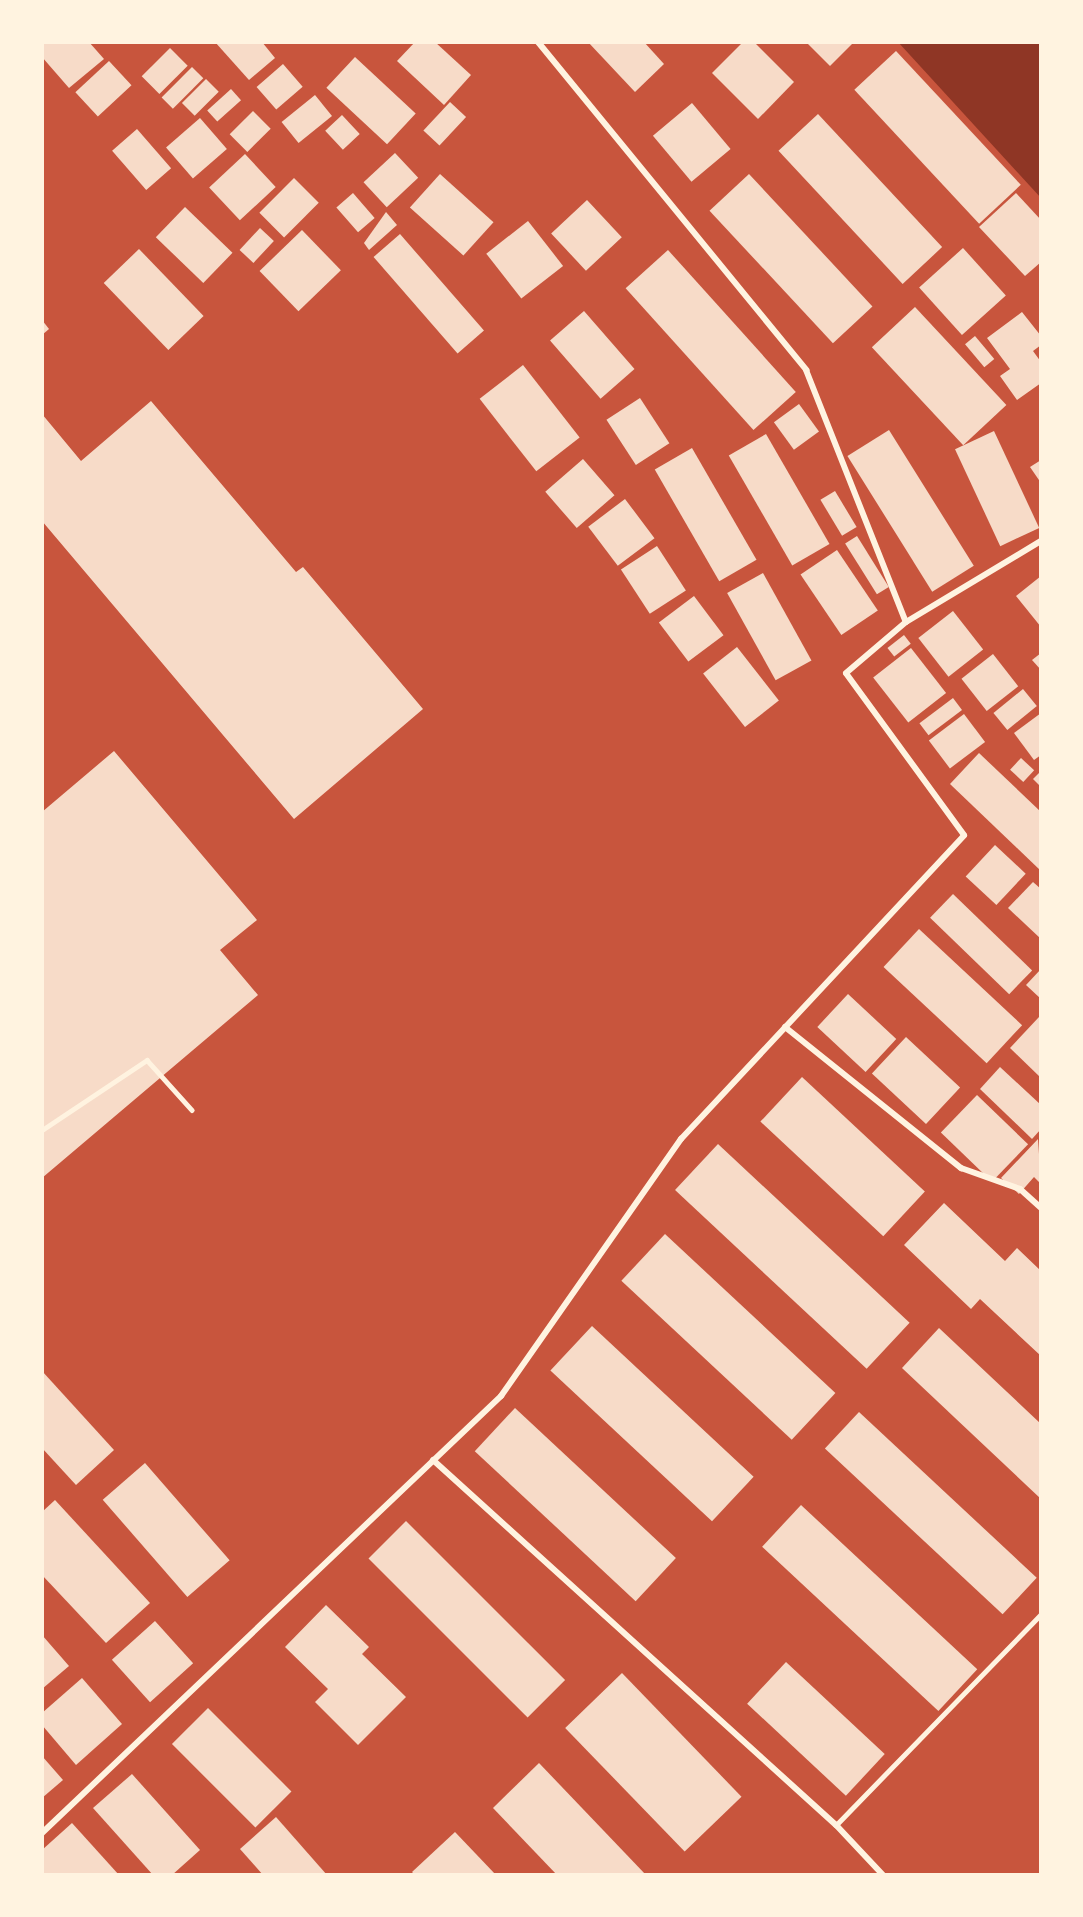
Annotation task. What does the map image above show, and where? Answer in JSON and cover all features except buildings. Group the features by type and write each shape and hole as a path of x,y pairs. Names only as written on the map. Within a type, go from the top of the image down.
{"street":[{"path":"538,42 806,370 906,622"},
{"path":"42,1833 501,1396 681,1139 964,835 846,673 906,622 1041,541"},
{"path":"785,1027 961,1168 1020,1189 1041,1209"},
{"path":"433,1460 836,1825 883,1875"}],"lane":[{"path":"42,1130 147,1060 192,1110"},
{"path":"836,1825 1041,1614"}],"shaded area":[{"path":"898,42 1041,42 1041,198"}]}
